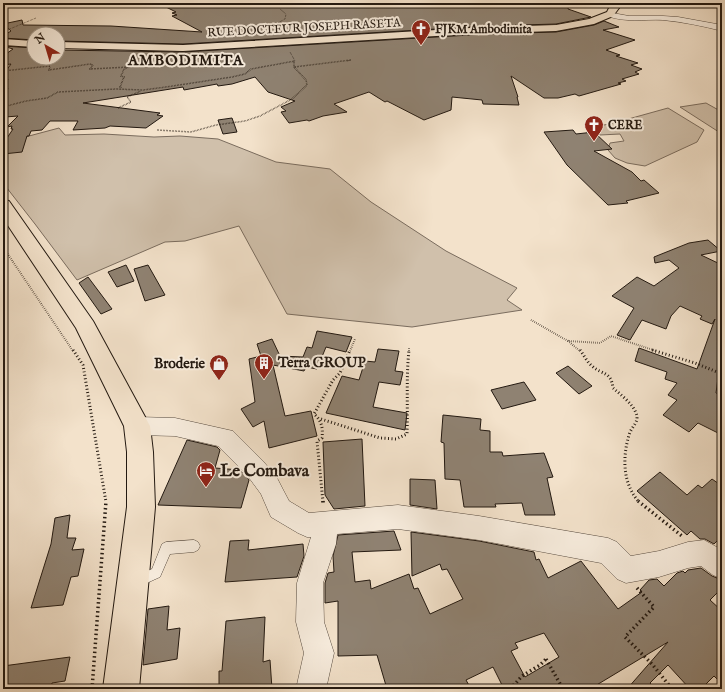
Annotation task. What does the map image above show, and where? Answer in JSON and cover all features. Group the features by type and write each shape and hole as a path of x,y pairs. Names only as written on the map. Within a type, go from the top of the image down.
{"main road":[{"path":"610,14 614,8 614,3"},
{"name":"RUE DOCTEUR JOSEPH RASETA","path":"66,45 183,48 487,30 556,28 591,22 610,14"},
{"path":"3,42 26,43"},
{"path":"3,205 85,326 137,426 140,452 141,507 121,689"}],"street":[{"path":"610,14 619,18 664,18 722,21"},
{"path":"664,18 722,28"},
{"path":"137,426 175,427 225,438 255,468 269,486 280,509 307,526 398,517 479,528 608,551 626,570 659,564 682,556 704,553 722,566"},
{"path":"311,689 319,653 310,622 310,583 323,544 326,523"}],"lane":[{"path":"133,584 156,573 166,548 194,546"}],"path":[{"path":"259,43 249,42 255,34 285,19 286,14 279,8 282,4 281,3"},
{"path":"3,32 36,18"},
{"path":"157,130 191,132 216,125 238,123 260,116 292,99 308,85 306,80 294,67 289,46 291,42"},
{"path":"3,71 50,66 49,70 90,64 93,65 90,69 137,66 145,63 143,57 147,48"},
{"path":"294,67 351,60"},
{"path":"3,107 26,101 47,98 58,92 124,89 143,90 232,78 245,74 251,69 294,62"},
{"path":"124,89 120,87 124,77 121,76 124,69 129,67"},
{"path":"118,108 131,102 127,97 143,90"},
{"path":"3,247 29,288 83,365 106,502 92,689"},
{"path":"531,320 578,348 592,366 609,376 612,380 613,388 627,400 636,413 637,421 629,434 624,461 627,482 632,494 640,503 670,525 698,554"},
{"path":"568,341 600,343 611,336 626,342 702,364 722,374"},
{"path":"355,339 340,373 333,380 314,414 321,419 380,438 396,439 407,434 408,409 406,377 409,346"},
{"path":"321,419 324,425 322,438 317,441 326,523"},
{"path":"626,570 632,584 654,606 625,637 652,664 672,689"},
{"path":"500,689 514,686 522,676 540,666 546,659 563,689"}],"shaded area":[{"path":"706,103 722,112 722,134 680,107"},
{"path":"668,108 704,130 697,142 645,166 627,163 615,158 608,150 610,143 624,141 620,134 600,135 594,127 614,123"},
{"path":"59,128 65,135 104,134 154,137 180,136 218,139 276,162 330,169 371,202 446,251 517,288 507,300 522,310 412,327 287,314 239,226 185,241 165,242 77,280 3,183 5,165 4,153 14,140"}],"building":[{"path":"158,3 239,3 251,5 253,3 569,3 568,9 591,17 556,24 487,26 183,44 66,41 66,26 26,26 26,39 3,38 3,36 11,31 3,24 22,20 23,25 111,26 202,32 172,16 177,15 172,13 176,12"},
{"path":"604,21 619,27 603,30 635,40 606,50 620,55 616,56 638,63 631,65 642,69 635,72 639,74 622,79 626,81 618,83 621,84 579,96 575,94 558,98 544,98 511,76 519,105 483,104 482,100 452,97 451,110 424,120 387,101 385,102 369,92 334,104 347,112 323,116 309,121 289,123 281,112 286,111 281,107 295,101 268,92 255,77 232,84 218,86 217,84 184,90 183,87 83,103 160,113 157,115 163,116 146,128 110,126 105,128 73,130 78,121 50,121 42,130 31,131 29,136 27,136 22,152 3,154 3,144 13,129 11,129 12,126 7,127 18,116 5,117 7,115 3,115 3,96 8,88 3,89 8,79 3,79 3,75 11,64 3,65 3,56 13,49 3,46 26,47 26,66 66,66 66,50 183,52 487,34 556,32 594,25"},
{"path":"232,118 237,132 223,134 218,120"},
{"path":"573,130 576,134 594,132 612,149 594,151 632,172 641,181 644,180 659,193 626,201 628,203 608,205 567,165 544,132"},
{"path":"708,240 721,251 701,255 722,265 722,356 721,355 716,393 722,395 722,435 698,423 689,432 663,415 677,400 668,395 677,383 665,379 667,372 635,361 639,348 697,369 715,319 712,324 700,319 702,316 680,306 671,316 666,329 642,320 630,340 617,335 634,308 612,296 637,277 654,286 679,268 669,260 655,263 654,257 689,243"},
{"path":"126,265 134,281 117,287 108,272"},
{"path":"148,265 165,295 145,301 134,269"},
{"path":"88,277 112,309 101,314 79,283"},
{"path":"317,331 352,337 346,352 326,347 317,369 306,367 304,371 273,365 285,416 311,411 317,436 269,448 264,421 253,427 241,409 255,402 249,359 261,356 257,344 272,339 280,356 303,357 307,347 312,348"},
{"path":"378,349 399,351 395,371 403,372 400,385 379,382 373,407 407,413 405,430 326,413 342,376 359,380 365,361 375,362"},
{"path":"568,366 592,386 579,394 556,373"},
{"path":"524,382 536,400 502,409 491,390"},
{"path":"443,415 481,419 480,430 490,431 490,452 502,452 503,456 544,453 553,477 547,478 555,515 525,515 522,503 495,504 496,507 464,507 460,480 445,479 444,443 441,442"},
{"path":"362,439 365,506 334,509 325,495 323,442"},
{"name":"Le Combava","path":"187,440 217,447 220,450 215,468 240,470 246,476 249,480 241,508 158,505"},
{"path":"660,472 687,495 698,485 702,488 712,479 722,486 722,536 714,544 705,539 700,539 691,531 687,535 637,491"},
{"path":"410,479 435,480 437,509 410,505"},
{"path":"70,515 67,538 76,538 72,550 84,549 78,576 71,577 63,605 31,608 51,544 55,518"},
{"path":"394,531 401,550 352,552 355,582 370,580 371,589 409,574 414,589 418,588 430,614 463,599 447,569 442,570 440,564 412,576 411,532 479,541 534,552 536,560 539,559 548,578 581,561 618,609 642,592 640,590 649,580 657,579 664,586 677,573 683,571 685,573 688,570 701,568 712,576 722,580 722,588 710,600 722,611 722,684 714,676 701,689 690,689 668,665 650,683 656,689 627,689 668,642 590,689 504,689 493,667 466,680 471,689 387,689 377,655 338,656 338,601 325,603 325,583 328,573 334,572 333,556 338,535","holes":["544,633 559,657 525,677 511,651 518,648 515,643"]},
{"path":"249,540 248,550 303,544 304,556 297,577 225,582 230,541"},
{"path":"169,606 167,630 180,628 177,659 143,665 148,609"},
{"path":"265,617 263,662 270,660 272,689 219,689 219,671 222,671 226,621"},
{"path":"70,657 65,681 52,683 51,689 3,689 3,666"}],"place":[{"name":"FJKM Ambodimita","path":"421,46"},
{"name":"CERE","path":"594,142"},
{"name":"Terra GROUP","path":"264,380"},
{"name":"Broderie","path":"219,381"},
{"name":"Le Combava","path":"206,488"}],"district":[{"name":"AMBODIMITA","path":"186,60"}]}
